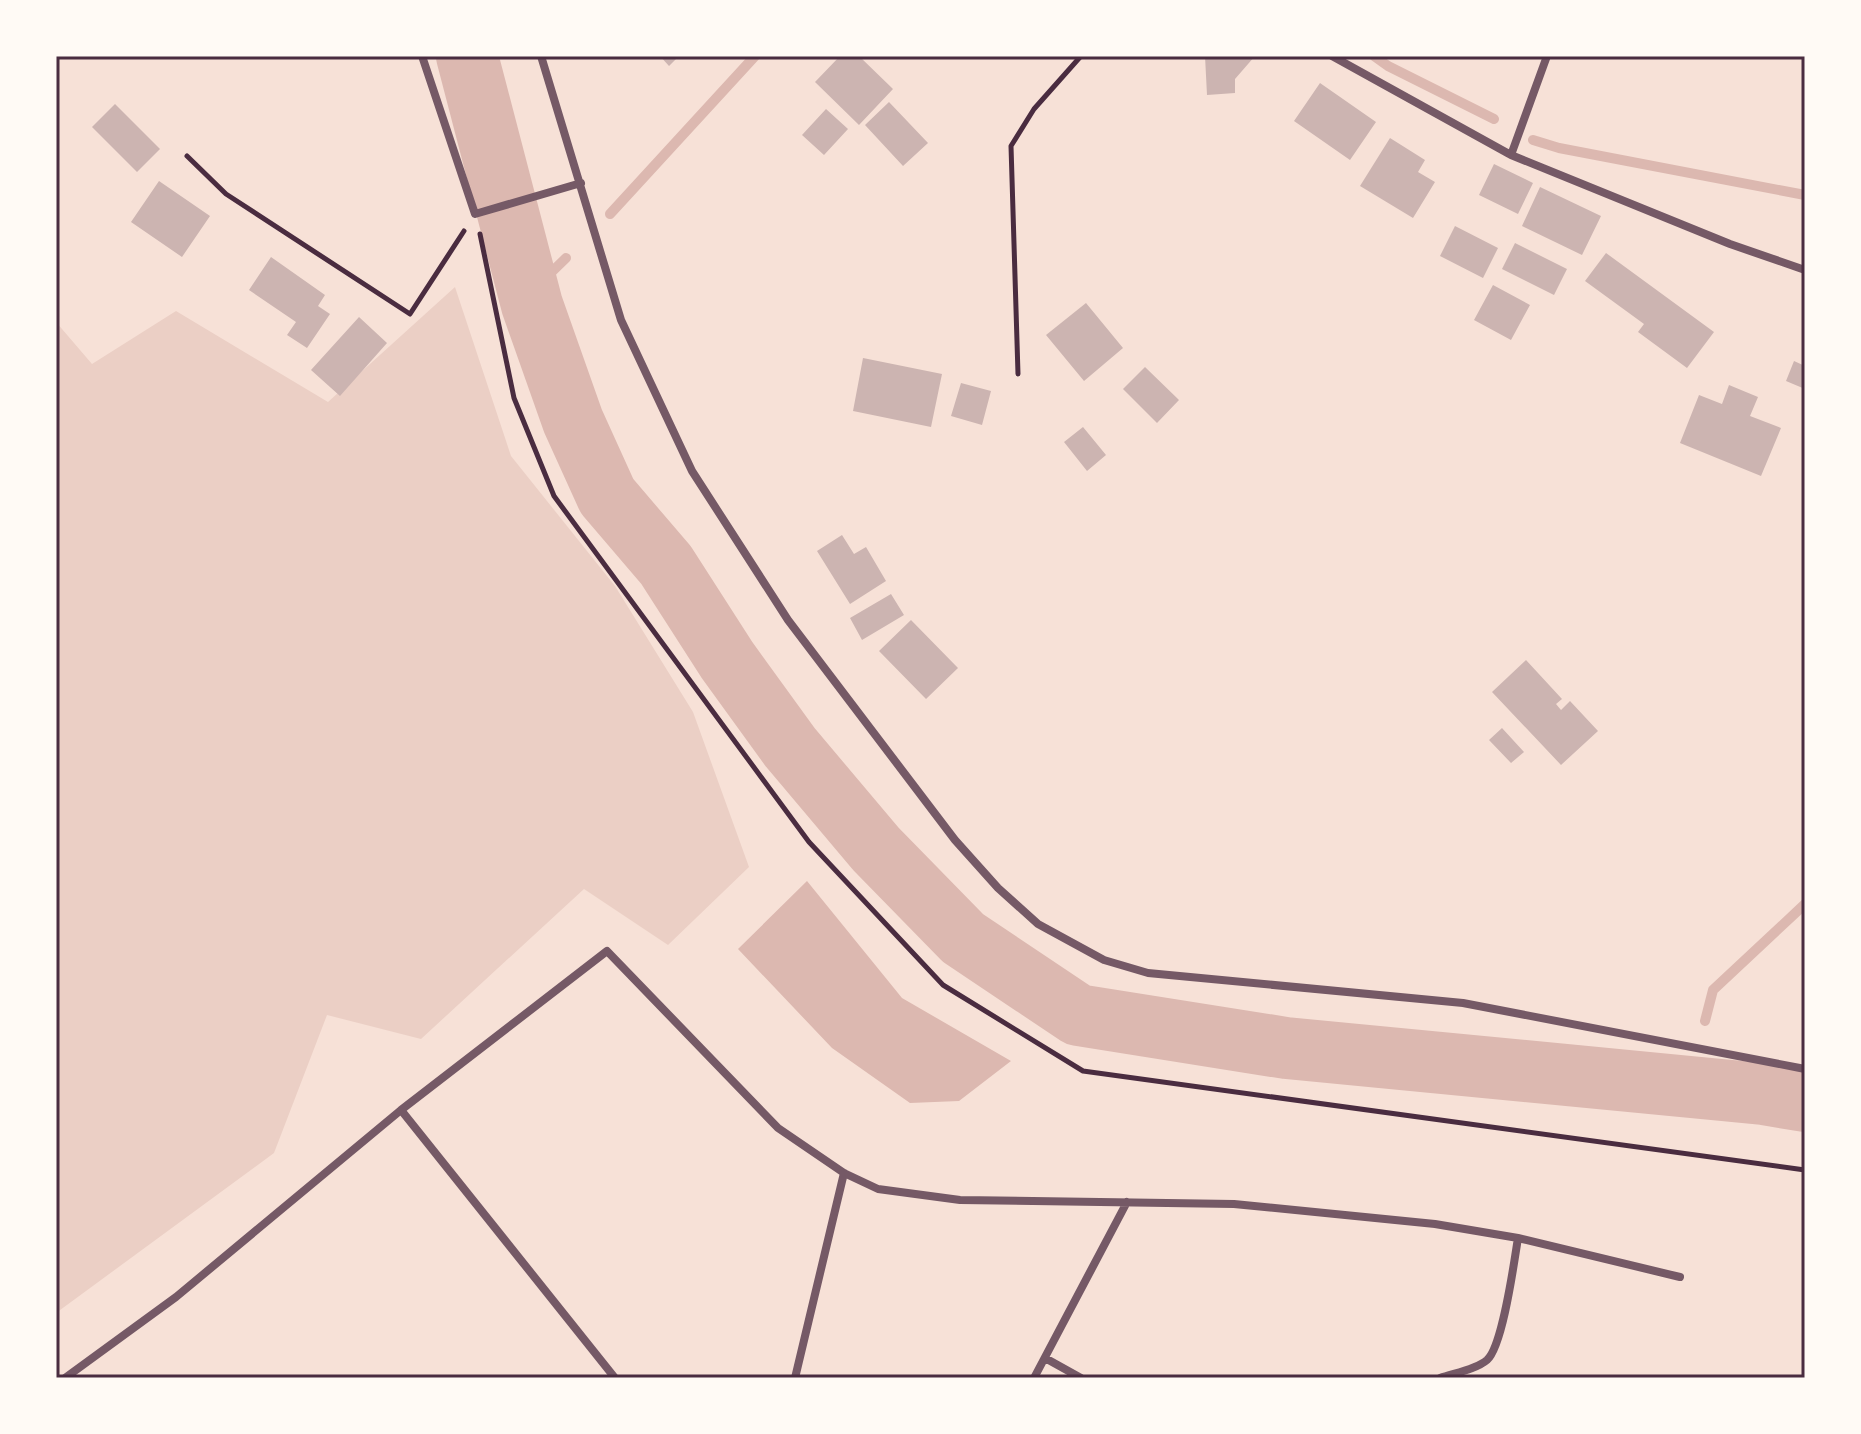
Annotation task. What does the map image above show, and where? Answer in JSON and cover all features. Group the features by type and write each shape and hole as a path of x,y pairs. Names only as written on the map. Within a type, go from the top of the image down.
{"street":[{"path":"422,56 475,214 581,183"},
{"path":"541,56 621,320 692,471 788,620 910,782 989,878 1038,924 1104,960 1148,973 1463,1003 1805,1069"},
{"path":"1332,56 1511,155 1730,244 1805,270"},
{"path":"1511,155 1547,56"},
{"path":"65,1378 176,1297 401,1110 607,951 778,1128 844,1173 878,1189 960,1200 1234,1204 1435,1224 1518,1238 1680,1277"},
{"path":"401,1110 615,1378"},
{"path":"795,1378 844,1173"},
{"path":"1034,1378 1127,1202"},
{"path":"1440,1378 1488,1359 1499,1336 1518,1238"},
{"path":"1045,1358 1081,1378"}],"path":[{"path":"1018,374 1011,146 1034,109 1081,56"},
{"path":"187,156 226,194 410,314 475,214"},
{"path":"475,214 514,398 554,496 809,842 943,985 1083,1071 1805,1170"}],"shaded area":[{"path":"455,287 511,456 615,586 693,712 749,867 668,945 584,889 421,1039 327,1015 274,1153 56,1313 56,322 92,364 176,311 328,402"},
{"path":"807,881 902,998 1011,1061 959,1101 910,1103 832,1048 738,949"}],"building":[{"path":"660,56 679,56 669,66"},
{"path":"840,56 859,56 893,89 859,125 815,82"},
{"path":"1205,56 1255,56 1235,79 1235,93 1207,95"},
{"path":"1320,83 1376,122 1350,160 1294,121"},
{"path":"889,102 928,143 903,166 865,125"},
{"path":"115,104 160,149 137,172 92,127"},
{"path":"826,109 848,129 824,155 802,135"},
{"path":"1390,138 1425,160 1418,172 1435,182 1413,218 1360,186"},
{"path":"1494,164 1533,183 1518,214 1479,195"},
{"path":"159,181 210,216 182,257 131,222"},
{"path":"1540,187 1601,216 1582,255 1522,226"},
{"path":"1455,226 1498,248 1483,278 1440,256"},
{"path":"1515,243 1567,269 1554,295 1502,269"},
{"path":"1606,253 1714,332 1687,368 1638,332 1644,324 1585,281"},
{"path":"271,257 325,295 318,306 330,314 307,348 287,335 296,322 249,290"},
{"path":"1493,285 1530,305 1511,340 1474,320"},
{"path":"1086,303 1123,348 1084,381 1046,335"},
{"path":"359,317 387,343 340,396 311,370"},
{"path":"863,358 942,374 931,427 853,411"},
{"path":"1794,361 1805,366 1805,389 1786,381"},
{"path":"1145,367 1179,400 1157,423 1123,389"},
{"path":"961,383 991,391 982,425 951,416"},
{"path":"1729,385 1758,397 1750,416 1781,428 1761,476 1680,443 1699,395 1722,404"},
{"path":"1083,427 1106,455 1087,471 1064,442"},
{"path":"842,535 854,554 866,547 886,581 850,604 817,551"},
{"path":"891,594 904,615 862,640 850,618"},
{"path":"911,620 958,668 926,699 879,651"},
{"path":"1526,660 1562,699 1556,704 1561,710 1570,701 1598,731 1561,765 1492,692"},
{"path":"1502,728 1524,752 1511,763 1489,740"}],"waterway":[{"path":"467,56 532,305 573,421 607,496 666,565 727,660 790,747 876,849 963,938 1078,1015 1286,1048 1763,1094 1805,1101"},
{"path":"610,214 755,56"},
{"path":"1374,56 1494,119"},
{"path":"1533,140 1559,148 1805,195"},
{"path":"529,294 566,258"},
{"path":"1705,1021 1713,990 1805,904"},
{"path":"1688,1087 1691,1076"}]}
